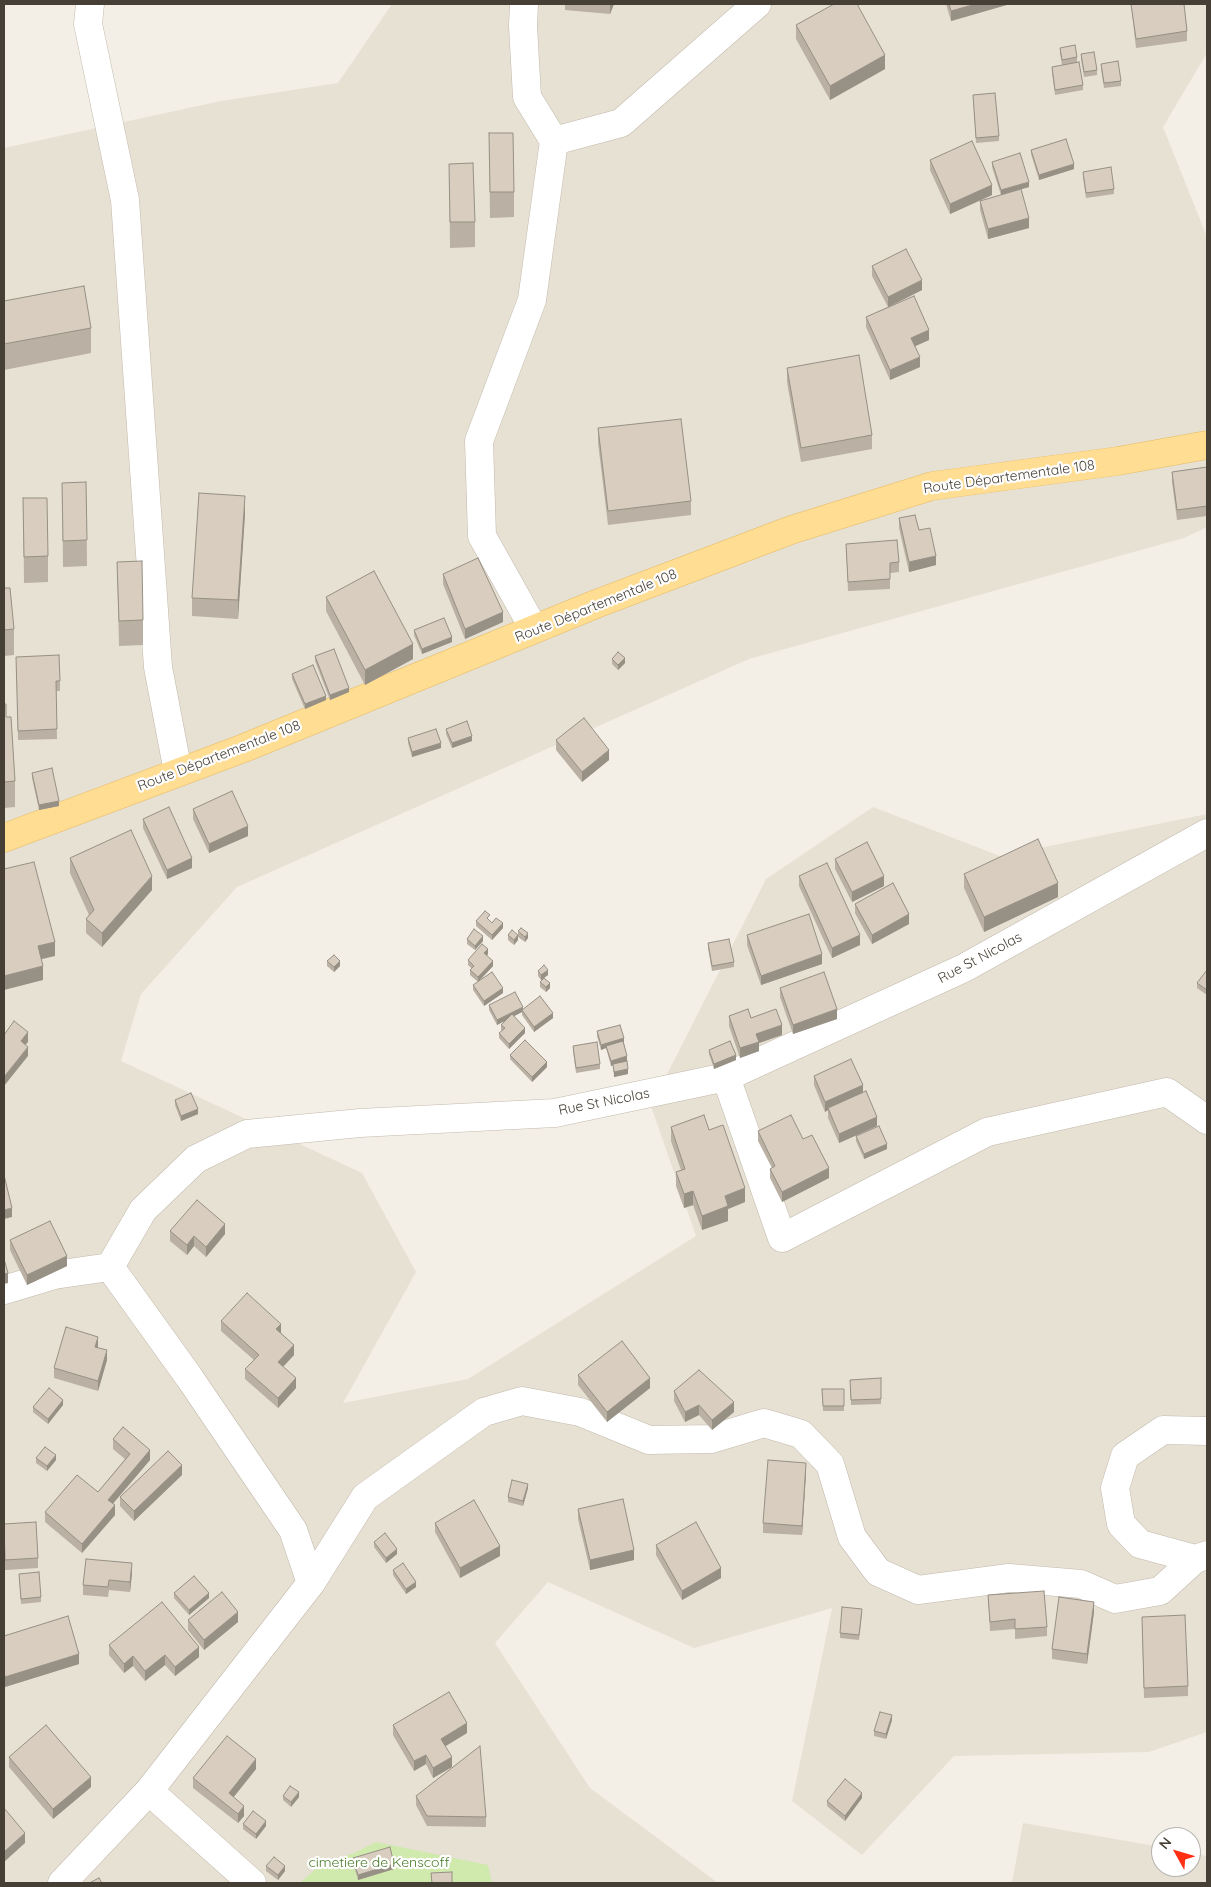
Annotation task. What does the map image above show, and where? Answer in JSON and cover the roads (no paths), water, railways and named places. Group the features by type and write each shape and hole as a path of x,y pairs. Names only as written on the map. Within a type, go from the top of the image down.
{"main road":[{"name":"Route Départementale 108","path":"4,838 253,744 534,630 791,530 932,486 1118,461 1207,445"}],"street":[{"path":"90,4 88,24 125,200 158,667 178,772"},
{"path":"524,4 523,26 528,97 554,141 532,300 478,441 482,536 534,630"},
{"path":"554,141 622,123 757,4"},
{"name":"Rue St Nicolas","path":"110,1266 143,1210 196,1159 247,1134 360,1123 556,1112 726,1077 964,968 1207,834"},
{"path":"726,1077 782,1238 987,1132 1167,1092 1207,1120"},
{"path":"4,1290 54,1275 110,1266 189,1377 293,1530 311,1583"},
{"path":"62,1883 148,1791 311,1583 365,1497 484,1412 522,1400 580,1412 649,1440 711,1440 764,1423 801,1434 830,1464 852,1538 878,1572 918,1590 1009,1578 1081,1584 1115,1599 1160,1591 1201,1557"},
{"path":"1201,1557 1140,1544 1121,1524 1115,1488 1126,1456 1163,1430 1207,1431"},
{"path":"148,1791 252,1883"}],"park label":[{"name":"cimetiere de Kenscoff","path":"379,1863"}]}
